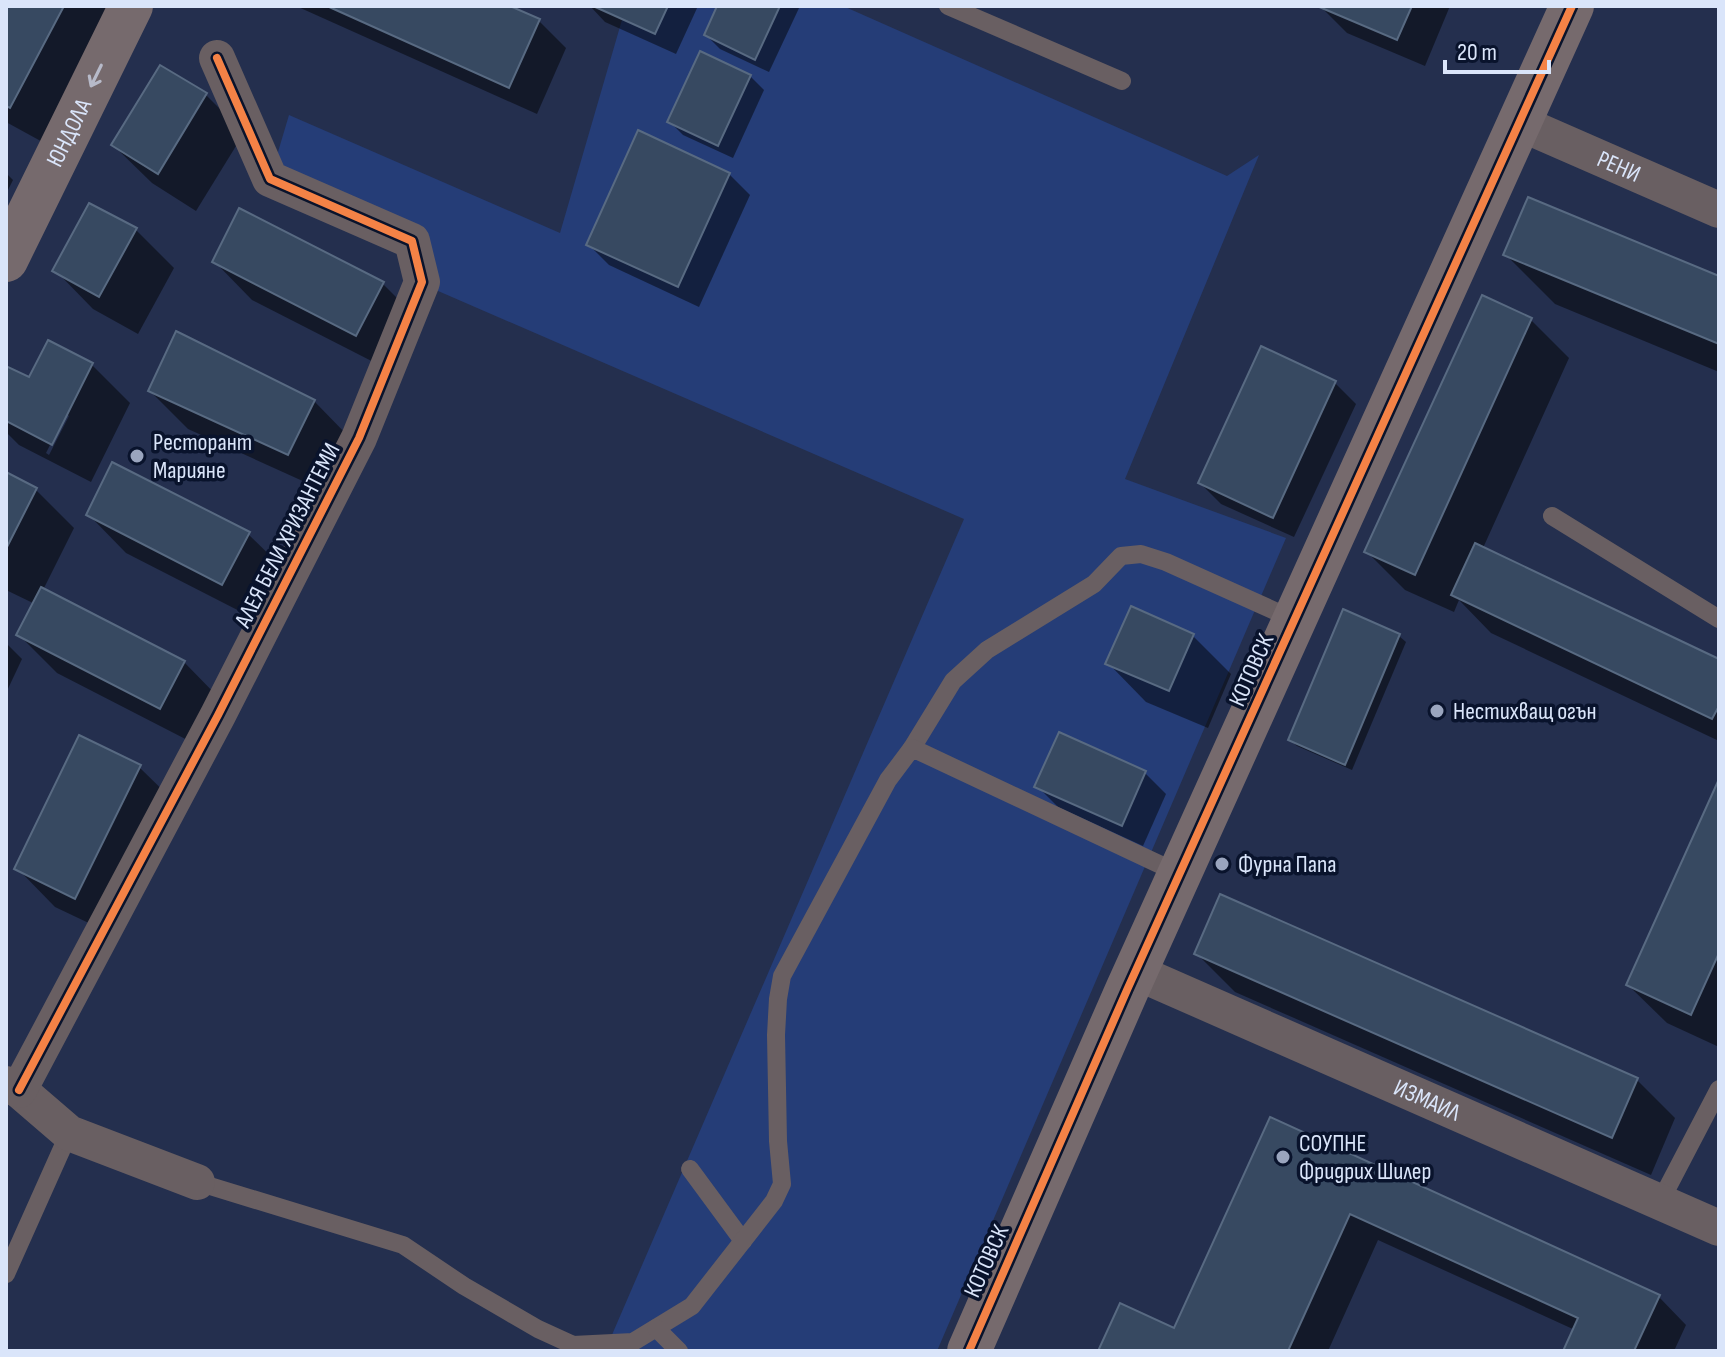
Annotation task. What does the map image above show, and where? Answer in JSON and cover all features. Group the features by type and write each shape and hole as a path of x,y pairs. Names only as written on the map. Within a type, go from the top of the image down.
{"street":[{"name":"ЮНДОЛА","path":"6,260 131,6"},
{"name":"КОТОВСК","path":"969,1351 1136,972 1572,6"},
{"name":"АЛЕЯ БЕЛИ ХРИЗАНТЕМИ","path":"13,1087 218,715 359,438 422,282 412,241 270,179 217,58"},
{"name":"РЕНИ","path":"1520,123 1719,210"},
{"name":"ИЗМАИЛ","path":"1136,972 1719,1228"},
{"path":"13,1087 69,1133 197,1182"}],"lane":[{"path":"948,6 1122,81"},
{"path":"1552,516 1719,619"},
{"path":"197,1182 403,1245 497,1305 573,1345 633,1342 692,1306 774,1201 782,1184 776,1035 782,976 888,780 912,748 953,681 987,650 1094,584 1121,556 1141,554 1166,562 1295,620"},
{"path":"912,748 1180,874"},
{"path":"1660,1202 1719,1089"},
{"path":"6,1274 69,1133"},
{"path":"690,1169 743,1241"},
{"path":"656,1328 679,1351"}],"shaded area":[{"path":"626,6 843,6 1227,176 1259,155 1125,479 1286,538 937,1351 605,1351 964,519 422,284 412,241 270,179 289,115 560,233"}],"building":[{"path":"6,6 64,6 10,108 6,106"},
{"path":"327,6 510,6 540,19 509,88"},
{"path":"593,6 668,6 655,34"},
{"path":"717,6 780,6 755,60 704,35"},
{"path":"1317,6 1412,6 1397,40"},
{"path":"700,51 751,75 718,146 667,122"},
{"path":"160,65 207,93 158,174 111,145"},
{"path":"638,130 730,173 678,287 586,245"},
{"path":"1528,197 1719,276 1719,344 1503,255"},
{"path":"89,203 137,228 99,297 52,271"},
{"path":"239,208 384,282 356,336 212,262"},
{"path":"1482,295 1532,318 1415,575 1364,552"},
{"path":"176,331 315,400 288,455 148,391"},
{"path":"48,340 93,363 52,445 6,421 6,366 29,377"},
{"path":"1261,346 1336,381 1273,518 1198,483"},
{"path":"112,462 250,532 222,585 86,515"},
{"path":"6,472 37,488 6,549"},
{"path":"1475,543 1719,659 1719,706 1712,719 1451,595"},
{"path":"41,587 185,661 160,709 16,635"},
{"path":"1131,606 1194,634 1169,691 1105,664"},
{"path":"1343,609 1400,634 1345,765 1288,740"},
{"path":"1059,732 1146,771 1122,826 1034,787"},
{"path":"79,735 141,765 75,899 14,869"},
{"path":"1719,779 1719,953 1691,1015 1626,985"},
{"path":"1220,894 1638,1078 1612,1138 1194,954"},
{"path":"1270,1117 1660,1295 1634,1351 1563,1351 1578,1318 1350,1214 1288,1351 1098,1351 1120,1303 1174,1328"}],"cycle path":[{"path":"969,1351 1127,990 1572,6"},
{"path":"19,1090 218,715 359,438 422,282 412,241 270,179 217,58"}],"place":[{"name":"Ресторант Марияне","path":"137,456"},
{"name":"Нестихващ огън","path":"1437,711"},
{"name":"Фурна Папа","path":"1222,864"},
{"name":"СОУПНЕ Фридрих Шилер","path":"1283,1157"}]}
